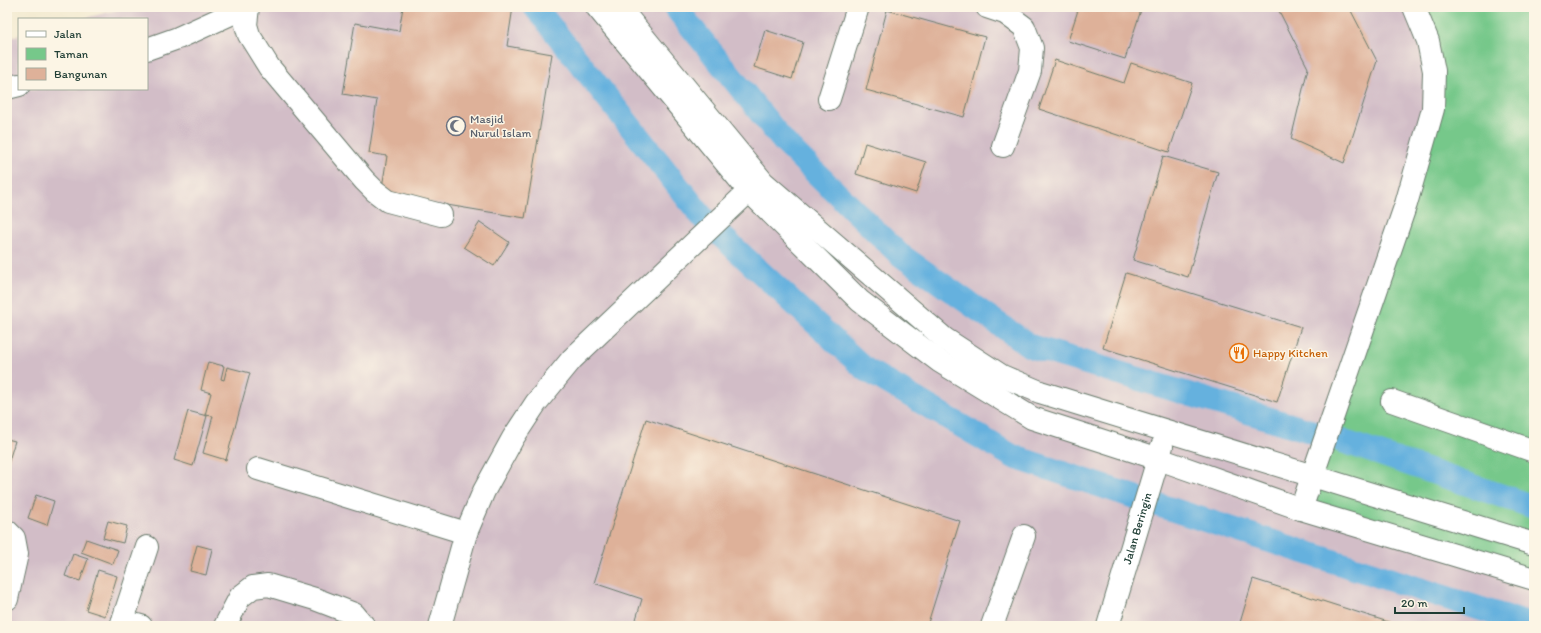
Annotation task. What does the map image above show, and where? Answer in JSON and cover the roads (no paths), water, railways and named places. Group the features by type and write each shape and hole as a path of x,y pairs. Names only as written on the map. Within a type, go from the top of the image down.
{"street":[{"path":"148,49 178,38 247,7 246,25 249,36 269,67 364,180 388,201 441,215"},
{"path":"597,7 749,191 860,301 939,361 1032,418 1159,459 1301,509 1534,579"},
{"path":"619,7 763,182 945,339 1002,376 1034,389 1166,431 1534,544"},
{"path":"829,99 858,7"},
{"path":"987,7 1005,13 1024,27 1032,48 1030,71 1003,146"},
{"path":"1301,509 1403,211 1433,109 1434,70 1428,41 1414,7"},
{"path":"7,88 18,85"},
{"path":"440,626 466,533 484,491 513,438 536,402 572,358 749,191"},
{"path":"1392,401 1534,451"},
{"name":"Jalan Beringin","path":"1108,626 1159,459 1166,431"},
{"path":"258,469 466,533"},
{"path":"7,531 14,538 17,554 7,598"},
{"path":"992,626 1024,536"},
{"path":"128,624 147,547"},
{"path":"225,626 240,597 253,587 268,585 315,599 354,614 364,626"}],"waterway":[{"path":"535,7 708,224"},
{"path":"675,7 784,142 899,254 1030,346 1320,434"},
{"path":"717,232 865,369 1014,457 1135,497"},
{"path":"1342,441 1534,507"},
{"path":"1155,504 1534,626"}],"place":[{"name":"Masjid Nurul Islam","path":"456,126"},
{"name":"Happy Kitchen","path":"1239,353"}]}
